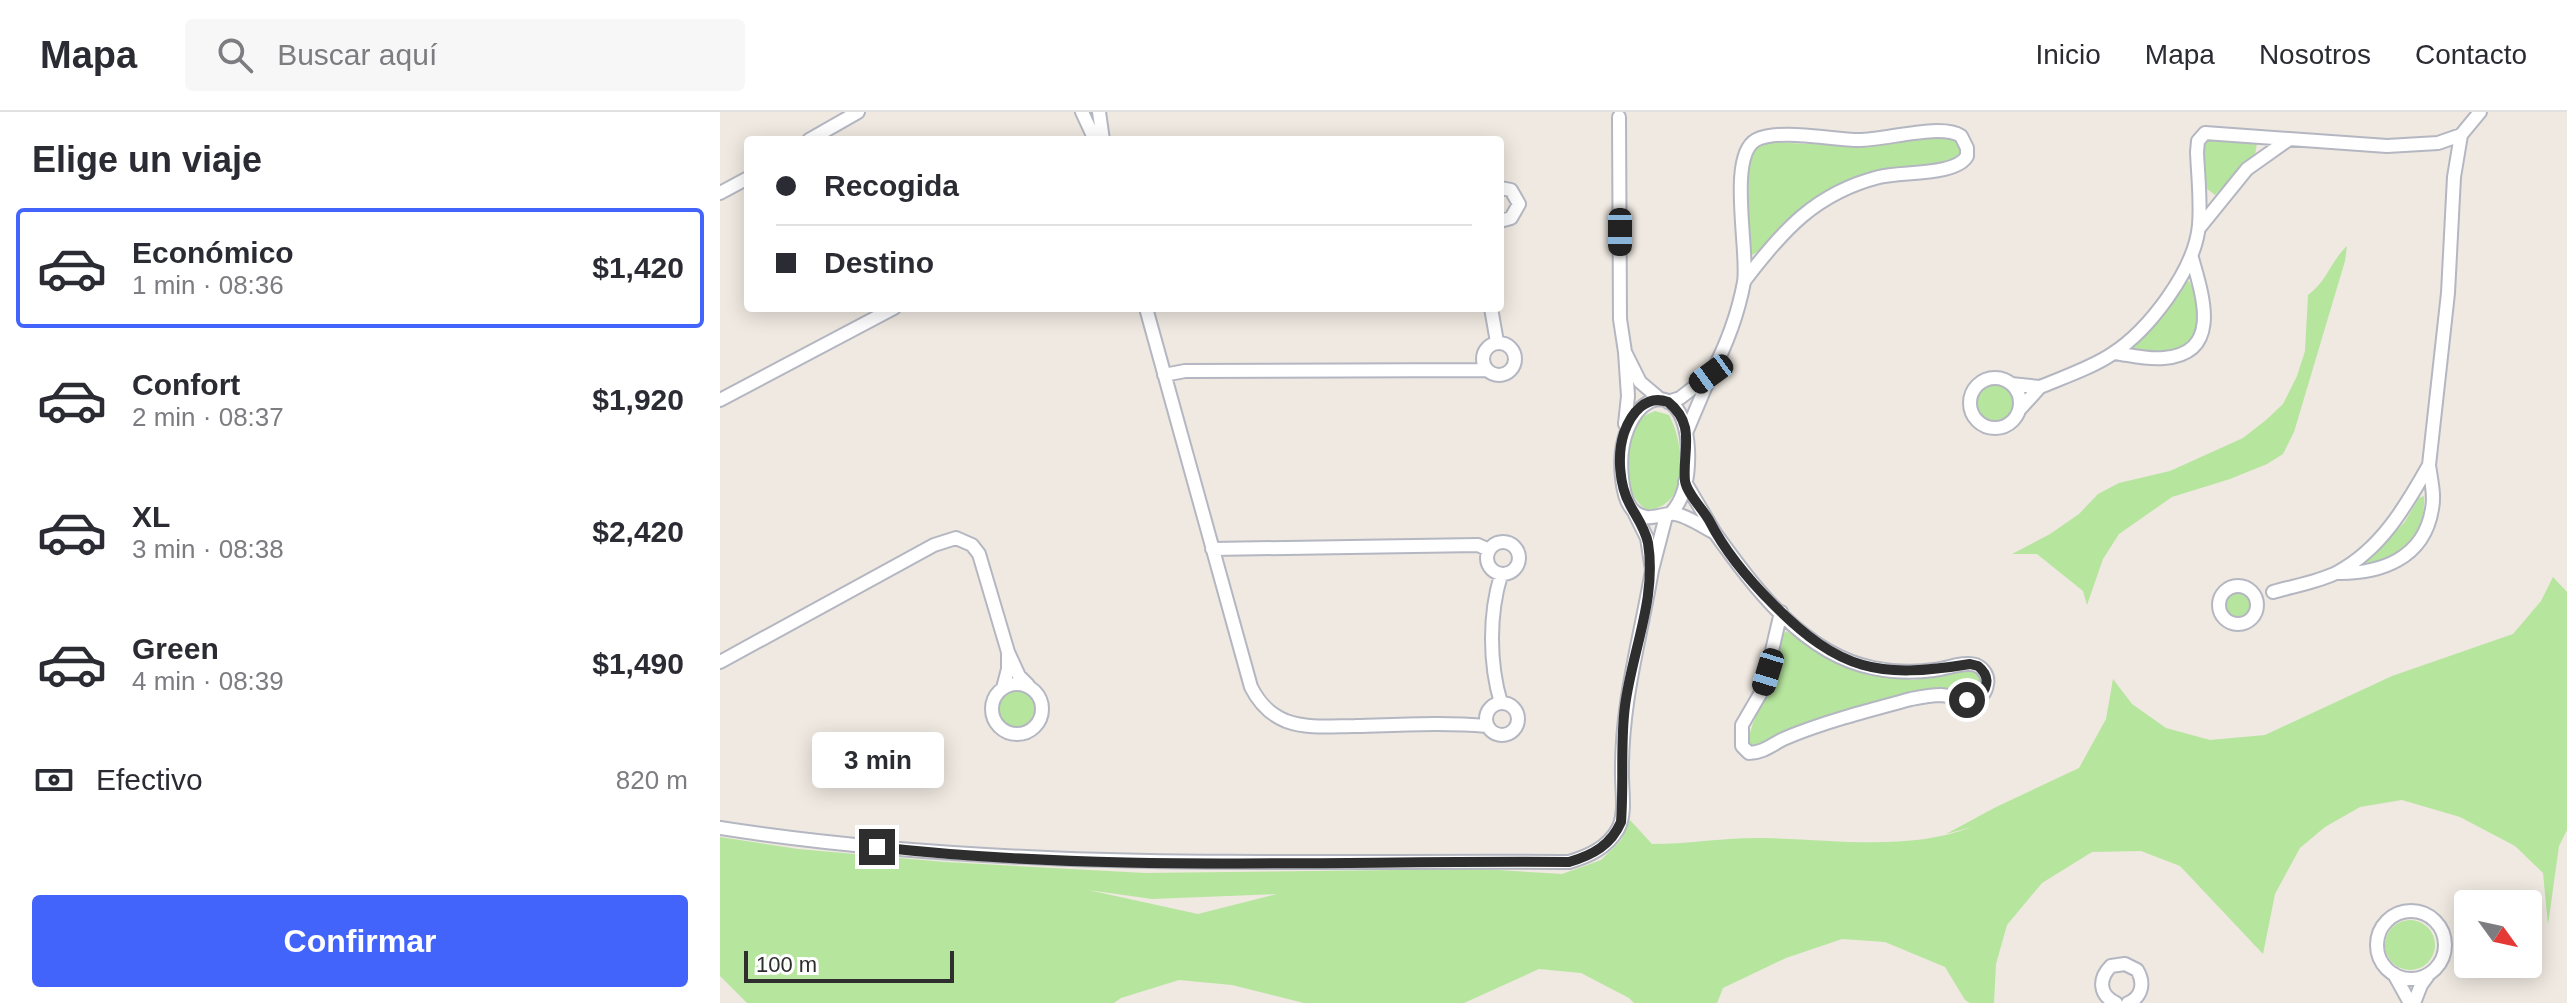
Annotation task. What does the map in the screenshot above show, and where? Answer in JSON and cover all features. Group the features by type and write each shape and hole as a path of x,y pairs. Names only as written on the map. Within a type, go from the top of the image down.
{"street":[{"path":"812,136 838,112"},
{"path":"815,136 858,112"},
{"path":"1082,112 1093,136"},
{"path":"1099,112 1102,136"},
{"path":"2273,592 2250,620 2237,624 2225,619 2219,608 2221,595 2231,586 2273,592 2336,573 2364,574 2379,570 2411,550 2429,523 2433,507 2429,465 2448,293 2450,202 2461,135 2480,112"},
{"path":"1619,114 1620,319 1628,396 1620,459 1623,488 1647,538 1652,570"},
{"path":"1686,433 1728,336 1745,280 1741,170 1747,149 1756,140 1783,136 1861,140 1946,130 1955,132 1964,141 1967,156 1958,165 1881,176 1814,205 1776,239 1745,280"},
{"path":"2040,387 2011,384 1995,378 1979,384 1970,399 1973,416 1978,423 1994,429 2011,423 2040,387 2114,353 2163,303 2192,258 2199,227 2197,152 2201,137 2212,132 2387,146 2438,143 2461,135"},
{"path":"2199,227 2247,169 2288,140"},
{"path":"720,193 744,180"},
{"path":"1504,189 1511,190 1519,204 1511,218 1504,220"},
{"path":"2114,353 2165,358 2183,352 2197,340 2205,324 2205,312 2192,258"},
{"path":"720,400 886,312"},
{"path":"1147,312 1251,687 1258,700 1269,712 1285,721 1316,726 1461,724 1487,726 1500,736 1515,730 1518,714 1511,705 1501,703 1488,711 1487,726"},
{"path":"1492,312 1497,342"},
{"path":"1164,375 1185,371 1487,370 1503,375 1515,364 1512,349 1497,342"},
{"path":"1487,370 1483,356 1488,347 1497,342"},
{"path":"1625,352 1640,382 1682,418 1686,433 1685,482 1677,506 1668,514 1651,518 1634,512"},
{"path":"1624,433 1643,404 1680,398 1711,374"},
{"path":"2011,384 2019,395 2020,409"},
{"path":"2336,573 2385,533 2403,510 2429,465"},
{"path":"1685,482 1715,533 1751,581 1819,645 1851,662 1884,670 1908,672 1970,664 1978,666 1984,670 1985,690 1975,699 1967,700 1945,695 1921,697 1802,733 1757,753 1749,753 1742,746 1740,733 1763,689 1781,612"},
{"path":"1668,514 1715,533"},
{"path":"720,828 908,851 1087,861 1569,862 1597,852 1621,822 1625,703 1652,570 1668,514"},
{"path":"720,662 934,545 956,538 972,545 979,554 1008,652 1019,676 1041,700 1041,717 1030,731 1013,734 998,726 994,719 993,702 1003,688 1008,652"},
{"path":"1507,542 1518,553 1518,564 1515,569 1501,575 1488,566 1489,550 1496,543 1507,542"},
{"path":"1212,549 1478,545 1489,550"},
{"path":"1501,575 1493,610 1494,672 1501,703"},
{"path":"2250,589 2256,598 2257,609"},
{"path":"1003,688 1016,684 1030,687"},
{"path":"2405,912 2427,915 2442,932 2443,955 2412,1003 2379,957 2379,934 2385,924 2405,912"},
{"path":"2110,1001 2102,984 2103,977 2111,966 2125,964 2137,970 2142,983 2138,996 2128,1003"},
{"path":"2394,974 2412,979 2429,973"}],"green space":[{"path":"1935,135 1951,135 1960,142 1961,151 1956,159 1943,165 1899,167 1874,172 1829,190 1785,221 1759,251 1752,255 1747,253 1746,170 1753,148 1765,142 1855,146 1892,144"},
{"path":"2207,137 2257,143 2255,156 2215,195 2206,188 2202,168 2201,155"},
{"path":"2347,246 2294,432 2283,454 2230,479 2172,497 2119,534 2103,559 2087,605 2083,591 2037,554 2012,554 2079,514 2098,494 2119,483 2170,471 2243,438 2266,420 2283,404 2297,376 2305,351 2308,295"},
{"path":"2184,281 2189,281 2200,312 2193,337 2175,350 2164,353 2153,354 2133,348 2135,342"},
{"path":"1996,384 2010,390 2016,404 2010,418 1996,424 1982,418 1976,404 1982,390"},
{"path":"1655,411 1669,415 1674,427 1680,472 1672,497 1661,506 1647,510 1628,484 1625,450 1637,419"},
{"path":"2424,496 2422,517 2409,542 2384,559 2366,564 2368,558 2404,523 2419,498"},
{"path":"2553,577 2567,592 2567,830 2559,846 2548,925 2543,873 2515,846 2460,817 2402,800 2360,807 2325,827 2300,848 2275,894 2263,954 2180,866 2141,851 2092,852 2042,883 2007,925 1996,964 1994,1003 1970,1003 1965,1000 1945,967 1885,942 1842,939 1786,958 1723,988 1717,1003 1634,1003 1581,973 1539,969 1464,1003 1304,1003 1232,985 1179,980 1114,1003 747,1003 720,976 720,837 798,849 945,862 1145,873 1482,869 1562,874 1601,860 1621,840 1630,820 1652,844 1749,838 1869,842 1921,839 1947,835 1972,827 1946,834 2079,768 2106,719 2113,679 2132,704 2166,728 2210,740 2265,735 2392,676 2513,634 2541,601","holes":["1088,890 1152,899 1277,894 1198,914"]},
{"path":"2238,590 2249,594 2253,605 2249,616 2238,620 2227,616 2223,605 2227,594"},
{"path":"1786,631 1833,662 1868,675 1913,680 1969,670 1977,674 1981,681 1980,688 1969,696 1953,692 1751,748 1751,728"},
{"path":"1018,689 1032,695 1038,709 1032,723 1018,729 1004,723 998,709 1004,695"},
{"path":"2400,921 2420,921 2434,935 2434,955 2420,969 2400,969 2386,955 2386,935"}],"route":[{"path":"877,847 999,858 1173,862 1569,862 1597,852 1617,831 1621,822 1625,703 1652,570 1647,538 1623,488 1622,442 1637,410 1651,400 1668,402 1682,418 1688,455 1685,482 1715,533 1751,581 1803,633 1837,656 1868,667 1917,672 1970,664 1978,666 1984,670 1987,684 1980,696 1967,700"}]}
